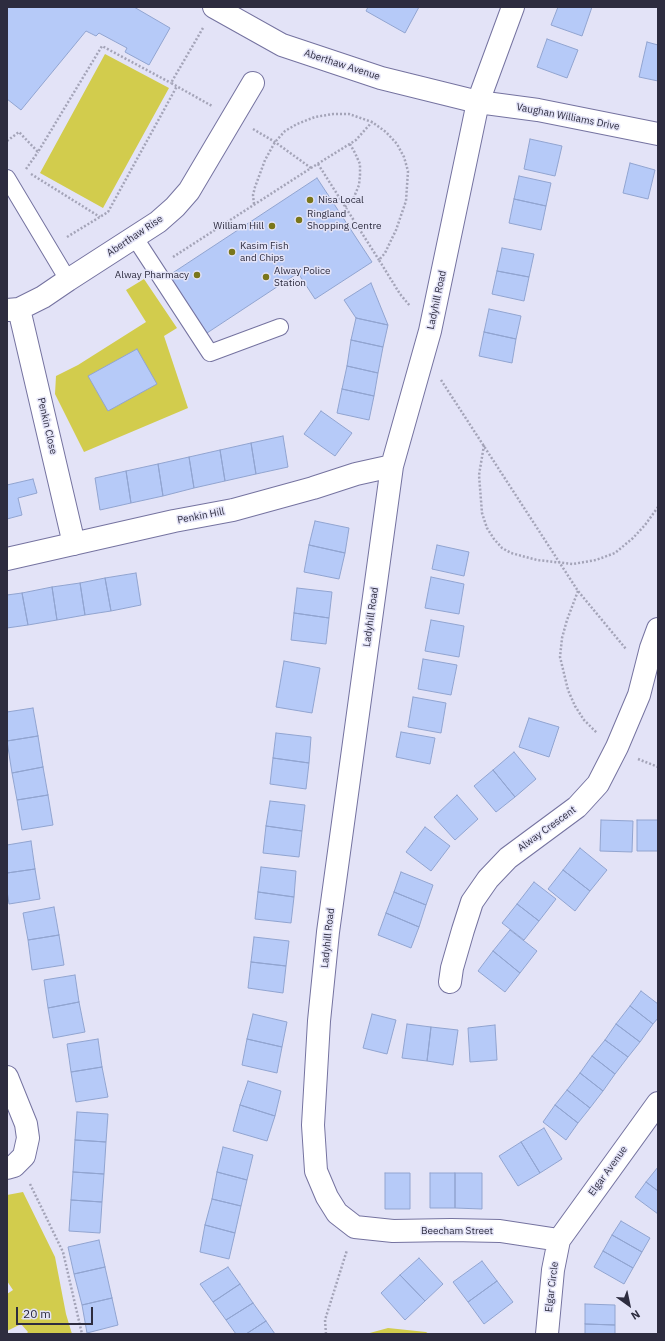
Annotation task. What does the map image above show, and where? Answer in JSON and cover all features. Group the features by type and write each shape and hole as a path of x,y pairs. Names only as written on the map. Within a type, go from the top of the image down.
{"street":[{"name":"Aberthaw Avenue","path":"214,7 282,45 381,78 478,102"},
{"name":"Ladyhill Road","path":"355,1227 337,1213 327,1197 316,1171 313,1125 315,1075 330,916 392,466 430,331 478,102 513,7"},
{"name":"Aberthaw Rise","path":"13,309 43,298 68,280 158,222 180,202 189,191 253,83"},
{"name":"Vaughan Williams Drive","path":"478,102 538,110 658,134"},
{"name":"Penkin Close","path":"13,309 74,544"},
{"name":"Penkin Hill","path":"7,559 174,521 233,510 313,488 356,474 392,466"},
{"name":"Alway Crescent","path":"450,982 460,937 472,902 484,884 508,858 578,807 598,784 617,747 639,695 651,648 658,629"},
{"path":"7,1077 26,1124 28,1138 16,1162"},
{"name":"Elgar Avenue","path":"559,1240 658,1103"},
{"name":"Beecham Street","path":"355,1227 393,1231 500,1231 559,1240"},
{"name":"Elgar Circle","path":"547,1334 553,1270 559,1240"}],"lane":[{"path":"7,178 68,280"},
{"path":"135,238 210,353 280,327"}],"path":[{"path":"171,83 214,7"},
{"path":"100,217 25,171 102,46 233,117 275,142 311,168"},
{"path":"49,248 108,212 177,86"},
{"path":"254,204 253,195 255,187 265,160 275,142 285,131 297,124 315,117 333,114 349,114 372,122 386,132 397,144 404,157 408,171 406,201 396,230 385,253 379,260"},
{"path":"183,250 356,140 372,122"},
{"path":"7,141 19,132 38,152"},
{"path":"345,207 354,197 359,186 360,175 360,164 350,144"},
{"path":"318,164 400,294 430,331"},
{"path":"424,354 578,592 645,671"},
{"path":"484,445 479,475 482,513 487,528 494,539 502,548 511,553 537,560 560,563 573,564 596,560 615,553 633,538 658,507"},
{"path":"578,592 562,638 560,657 565,679 575,706 584,720 596,733 617,747"},
{"path":"16,1162 28,1180 64,1252 82,1334"},
{"path":"326,1334 325,1320 355,1227"}],"shaded area":[{"path":"105,54 169,88 103,208 40,173"},
{"path":"144,279 177,328 164,336 188,408 84,452 55,394 56,376 78,365 146,322 126,290"},
{"path":"23,1192 55,1257 66,1314 72,1334 26,1334 28,1332 21,1324 7,1331 7,1294 13,1290 7,1281 7,1195"},
{"path":"388,1328 426,1332 429,1334 366,1334"}],"building":[{"path":"7,7 134,7 170,28 149,65 125,52 127,48 99,33 96,36 86,31 21,110 7,99"},
{"path":"368,7 419,7 405,33 366,11"},
{"path":"558,7 592,7 582,36 551,25"},
{"path":"547,39 578,50 567,78 537,67"},
{"path":"647,42 658,45 658,81 639,77"},
{"path":"530,139 562,146 555,176 524,169"},
{"path":"630,163 655,170 648,199 623,193"},
{"path":"519,176 551,183 546,206 514,199"},
{"name":"Ringland Shopping Centre","path":"317,178 372,262 315,299 298,273 207,333 168,276"},
{"path":"514,199 546,206 541,230 509,223"},
{"path":"502,248 534,254 529,277 497,271"},
{"path":"497,271 529,277 524,301 492,294"},
{"path":"371,283 388,325 356,318 344,300"},
{"path":"489,309 521,316 516,339 484,332"},
{"path":"356,318 388,325 383,347 351,340"},
{"path":"484,332 516,339 512,363 479,356"},
{"path":"351,340 383,347 378,373 347,366"},
{"path":"137,349 157,384 108,411 88,376"},
{"path":"347,366 378,373 374,396 342,389"},
{"path":"342,389 374,396 369,420 337,413"},
{"path":"321,411 352,433 335,456 304,434"},
{"path":"283,436 288,467 256,474 251,443"},
{"path":"251,443 256,474 225,481 220,450"},
{"path":"220,450 225,481 194,488 189,457"},
{"path":"189,457 194,488 163,496 158,464"},
{"path":"158,464 163,496 131,503 126,471"},
{"path":"126,471 131,503 100,510 95,478"},
{"path":"33,479 37,493 18,498 22,515 7,519 7,485"},
{"path":"315,521 349,528 345,553 309,545"},
{"path":"309,545 345,553 339,579 304,572"},
{"path":"437,545 469,552 464,576 432,569"},
{"path":"136,573 141,605 111,611 105,578"},
{"path":"431,577 464,584 459,614 425,608"},
{"path":"105,578 111,611 85,615 80,583"},
{"path":"80,583 85,615 57,620 52,587"},
{"path":"52,587 57,620 28,625 22,593"},
{"path":"297,588 332,592 329,618 294,613"},
{"path":"22,593 28,625 7,628 7,595"},
{"path":"294,613 329,618 326,644 291,640"},
{"path":"431,620 464,626 459,657 425,651"},
{"path":"423,659 457,665 451,695 418,689"},
{"path":"284,661 320,668 312,713 276,707"},
{"path":"413,697 446,703 441,733 408,727"},
{"path":"33,708 38,736 7,741 7,712"},
{"path":"529,718 559,727 549,757 519,747"},
{"path":"401,732 435,738 430,764 396,757"},
{"path":"276,733 311,737 309,763 273,758"},
{"path":"38,736 43,767 12,773 7,741"},
{"path":"514,752 536,779 515,797 493,770"},
{"path":"273,758 309,763 306,789 270,784"},
{"path":"43,767 48,795 17,800 12,773"},
{"path":"493,770 515,797 496,812 474,786"},
{"path":"48,795 53,825 22,830 17,800"},
{"path":"457,795 478,819 455,840 434,817"},
{"path":"270,801 305,805 302,831 266,826"},
{"path":"601,820 633,821 632,852 600,851"},
{"path":"637,820 658,820 658,851 637,851"},
{"path":"266,826 302,831 299,857 263,853"},
{"path":"425,827 450,846 431,871 406,852"},
{"path":"31,841 35,869 7,873 7,845"},
{"path":"580,848 607,870 590,891 563,870"},
{"path":"261,867 296,871 294,897 258,892"},
{"path":"35,869 40,899 9,904 7,873"},
{"path":"563,870 590,891 575,911 548,889"},
{"path":"401,872 433,885 426,905 394,892"},
{"path":"534,882 556,899 539,921 517,904"},
{"path":"258,892 294,897 291,923 255,919"},
{"path":"394,892 426,905 419,927 386,913"},
{"path":"517,904 539,921 524,940 502,923"},
{"path":"54,907 59,935 28,940 23,913"},
{"path":"386,913 419,927 411,948 378,935"},
{"path":"510,930 537,951 520,973 493,951"},
{"path":"59,935 64,965 32,970 28,940"},
{"path":"254,937 289,941 286,966 251,962"},
{"path":"493,951 520,973 505,992 478,971"},
{"path":"251,962 286,966 283,993 248,988"},
{"path":"75,975 79,1002 48,1008 44,980"},
{"path":"641,991 658,1004 658,1018 653,1024 630,1006"},
{"path":"79,1002 85,1032 53,1038 48,1008"},
{"path":"630,1006 653,1024 640,1042 616,1024"},
{"path":"253,1014 287,1022 282,1047 247,1039"},
{"path":"372,1014 396,1020 387,1054 363,1048"},
{"path":"407,1024 431,1027 427,1061 402,1058"},
{"path":"616,1024 640,1042 628,1057 605,1040"},
{"path":"495,1025 497,1060 470,1062 468,1028"},
{"path":"431,1027 458,1030 453,1065 427,1061"},
{"path":"98,1039 102,1067 71,1072 67,1044"},
{"path":"247,1039 282,1047 277,1073 242,1065"},
{"path":"605,1040 628,1057 615,1074 592,1056"},
{"path":"592,1056 615,1074 603,1091 580,1073"},
{"path":"102,1067 108,1097 76,1102 71,1072"},
{"path":"580,1073 603,1091 590,1108 567,1090"},
{"path":"248,1081 281,1091 275,1116 240,1105"},
{"path":"567,1090 590,1108 578,1123 555,1105"},
{"path":"240,1105 275,1116 267,1141 233,1131"},
{"path":"555,1105 578,1123 566,1140 543,1122"},
{"path":"77,1112 108,1114 106,1142 75,1140"},
{"path":"544,1128 562,1159 540,1173 521,1142"},
{"path":"75,1140 106,1142 104,1174 73,1172"},
{"path":"521,1142 540,1173 518,1186 499,1156"},
{"path":"223,1147 253,1155 247,1180 217,1172"},
{"path":"658,1167 658,1191 646,1182"},
{"path":"73,1172 104,1174 102,1202 71,1200"},
{"path":"217,1172 247,1180 241,1206 212,1199"},
{"path":"385,1173 410,1173 410,1209 385,1209"},
{"path":"430,1173 455,1173 455,1208 430,1208"},
{"path":"455,1173 482,1173 482,1209 455,1208"},
{"path":"646,1182 658,1191 658,1214 635,1197"},
{"path":"212,1199 241,1206 235,1233 205,1225"},
{"path":"71,1200 102,1202 100,1233 69,1231"},
{"path":"621,1221 650,1238 642,1252 612,1235"},
{"path":"205,1225 235,1233 229,1259 200,1252"},
{"path":"612,1235 642,1252 633,1268 603,1251"},
{"path":"99,1240 105,1267 74,1274 68,1247"},
{"path":"603,1251 633,1268 624,1284 594,1267"},
{"path":"419,1258 443,1284 425,1301 400,1275"},
{"path":"482,1261 497,1281 468,1302 453,1282"},
{"path":"105,1267 112,1298 82,1305 74,1274"},
{"path":"228,1267 240,1284 213,1302 200,1284"},
{"path":"400,1275 425,1301 405,1320 381,1293"},
{"path":"497,1281 513,1302 484,1324 468,1302"},
{"path":"240,1284 253,1303 226,1320 213,1302"},
{"path":"112,1298 118,1325 87,1333 82,1305"},
{"path":"253,1303 266,1321 246,1334 236,1334 226,1320"},
{"path":"585,1304 615,1305 615,1325 585,1324"},
{"path":"266,1321 275,1334 246,1334"},
{"path":"585,1324 615,1325 615,1334 585,1334"}],"place":[{"name":"Nisa Local","path":"310,200"},
{"name":"Ringland Shopping Centre","path":"299,220"},
{"name":"William Hill","path":"272,226"},
{"name":"Kasim Fish and Chips","path":"232,252"},
{"name":"Alway Pharmacy","path":"197,275"},
{"name":"Alway Police Station","path":"266,277"}]}
